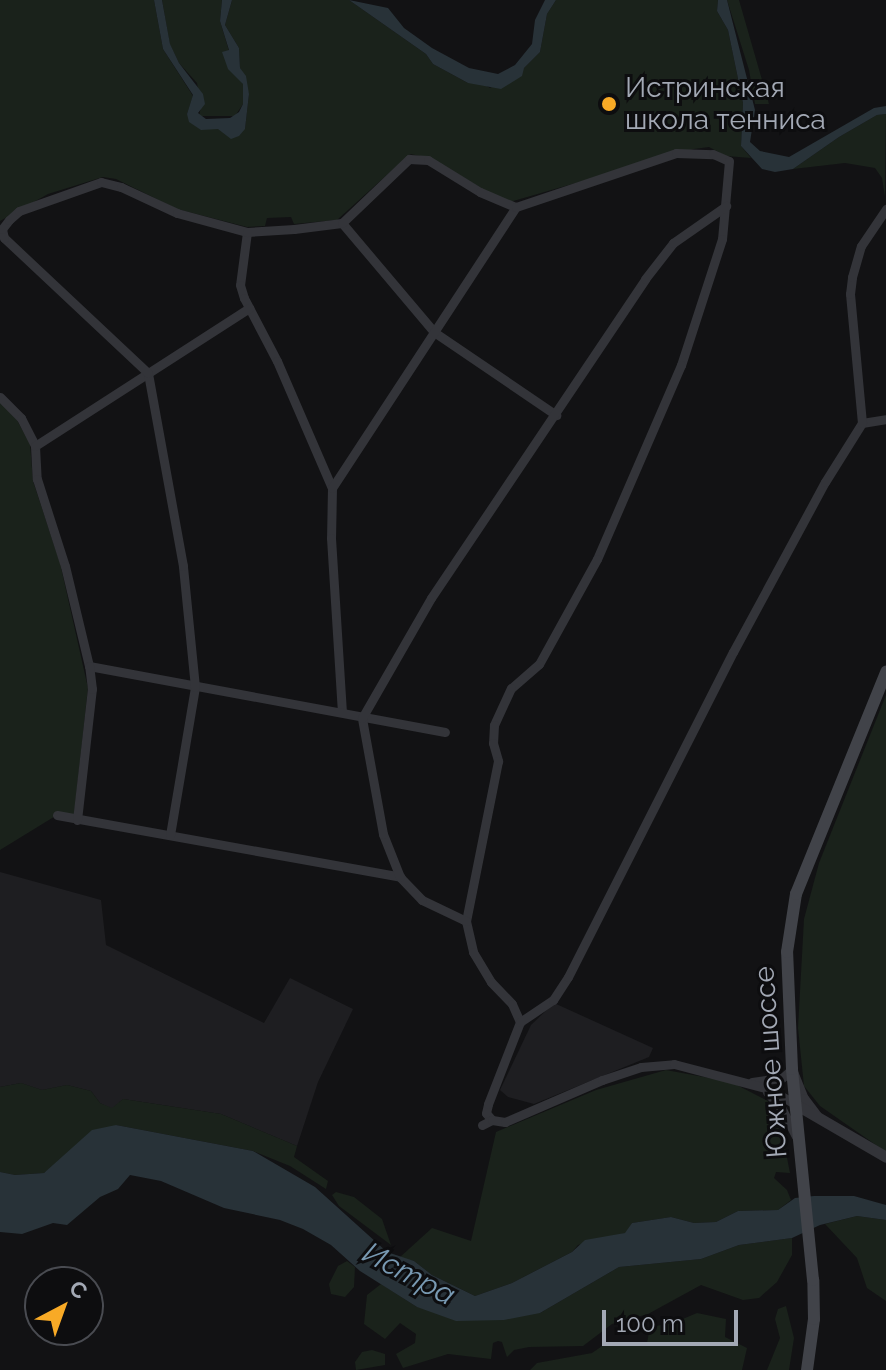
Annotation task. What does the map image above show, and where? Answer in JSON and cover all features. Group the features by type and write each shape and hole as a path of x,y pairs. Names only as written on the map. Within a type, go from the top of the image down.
{"main road":[{"name":"Южное шоссе","path":"807,1370 814,1319 812,1258 792,1069 787,952 796,894 886,672"}],"street":[{"path":"332,488 516,207 676,153 713,154 729,161 722,239 681,365 597,559 539,664 511,688 494,725 493,743 498,761 466,921 473,952 491,982 512,1004 520,1022"},
{"path":"170,835 195,687 183,566 148,373 4,238 2,229 19,211 101,182 121,187 177,213 247,232 342,223 409,159 428,160 480,192 516,207"},
{"path":"466,921 422,900 400,877 383,834 362,718 431,598 645,279 673,243 726,206"},
{"path":"886,209 861,246 851,286 862,423 825,482 733,652 568,977 553,1000 520,1022 486,1113 487,1123 505,1122 602,1080 641,1067 674,1064 746,1082 795,1104 886,1157"},
{"path":"342,223 434,332 556,415"},
{"path":"247,232 240,285 332,488 331,538 342,712"},
{"path":"35,446 249,308"},
{"path":"0,397 21,418 35,446 37,479 65,566 89,666 92,689 77,820"},
{"path":"862,423 886,419"},
{"path":"89,666 445,732"},
{"path":"57,815 400,877"},
{"path":"746,1082 782,1078 792,1069 804,1098 822,1120"},
{"path":"746,1082 774,1098 789,1121 799,1147"},
{"path":"799,1147 807,1124 822,1120"}],"shaded area":[{"path":"0,0 154,0 163,49 193,96 187,114 208,129 245,129 249,94 240,68 239,48 225,25 232,0 349,0 426,54 433,64 468,83 482,83 490,88 524,68 540,52 547,14 556,0 718,0 717,11 728,30 743,103 741,146 751,158 726,156 709,147 694,149 506,203 431,158 410,154 337,220 294,224 291,217 267,218 265,226 247,227 177,209 116,179 103,177 48,194 0,221"},
{"path":"162,0 222,0 220,21 229,51 225,52 243,84 243,104 235,116 199,116 201,107 197,83 179,63 170,45"},
{"path":"727,0 739,0 769,104 755,104 749,70"},
{"path":"886,114 885,197 882,178 875,168 845,163 793,169 839,137 877,115"},
{"path":"0,401 17,420 30,444 33,481 60,563 88,688 74,815 57,815 0,850"},
{"path":"886,695 886,1152 820,1106 804,1086 798,1028 804,919 819,863"},
{"path":"0,872 101,900 106,945 264,1023 290,978 353,1009 318,1082 297,1146 221,1114 123,1099 112,1109 100,1103 91,1091 67,1085 42,1090 21,1083 0,1087"},
{"path":"554,1003 653,1048 649,1057 534,1104 508,1097 500,1090 531,1025"},
{"path":"666,1070 731,1082 768,1101 782,1132 790,1173 776,1172 774,1178 787,1190 791,1200 778,1210 738,1211 716,1222 694,1223 671,1217 632,1223 626,1233 578,1245 572,1252 512,1283 475,1296 432,1275 414,1261 399,1258 432,1228 471,1241 496,1132 596,1090"},
{"path":"21,1083 42,1090 67,1085 91,1091 100,1103 112,1108 123,1099 221,1114 297,1146 294,1157 328,1181 326,1189 290,1166 253,1151 116,1125 44,1173 15,1175 0,1172 0,1087"},
{"path":"336,1192 354,1197 382,1219 391,1245 339,1206 332,1195"},
{"path":"857,1216 886,1220 886,1301 867,1288 857,1258 825,1224"},
{"path":"792,1238 792,1255 777,1282 759,1298 743,1300 701,1285 648,1314 612,1324 583,1346 529,1347 514,1350 507,1357 502,1342 498,1341 493,1343 491,1359 448,1354 403,1368 396,1354 415,1343 416,1334 400,1323 385,1339 364,1324 367,1295 381,1284 417,1307 540,1313 619,1267 701,1259 739,1245"},
{"path":"347,1261 355,1267 354,1287 345,1297 331,1294 329,1284 338,1266"},
{"path":"786,1306 794,1338 789,1370 767,1370 780,1338 775,1319 778,1309"},
{"path":"697,1313 726,1319 725,1337 747,1348 742,1370 530,1370 537,1363 592,1353 608,1342 638,1346 647,1343 650,1327 673,1323"},
{"path":"372,1350 385,1354 385,1365 356,1370 355,1362 362,1352"}],"water":[{"path":"154,0 162,0 170,44 179,63 203,94 205,104 198,113 206,119 230,118 239,112 243,104 243,84 228,69 222,52 229,50 220,21 222,0 232,0 225,25 239,48 240,68 246,76 249,94 245,129 239,136 231,139 218,129 201,130 189,122 187,114 193,95 163,49"},
{"path":"349,0 388,8 404,28 432,48 469,68 498,74 515,65 532,44 535,20 545,0 556,0 547,14 540,52 524,68 522,76 501,89 468,83 433,64 426,54"},
{"path":"718,0 727,0 755,110 750,142 760,151 789,157 874,108 886,106 886,114 877,115 839,137 793,169 775,172 762,169 741,146 743,103 728,30 717,11"},
{"name":"Истра","path":"116,1125 253,1151 315,1187 387,1252 414,1261 432,1275 475,1296 512,1283 572,1252 585,1240 625,1233 632,1223 671,1217 694,1223 716,1222 738,1211 778,1210 795,1198 814,1196 854,1196 886,1205 886,1220 857,1216 820,1225 792,1238 739,1245 701,1259 619,1267 540,1313 504,1320 456,1321 417,1307 360,1271 331,1245 303,1229 280,1220 224,1208 161,1181 130,1175 118,1189 100,1197 67,1225 53,1223 22,1234 0,1232 0,1172 15,1175 44,1173 92,1130"}],"place":[{"name":"Истринская школа тенниса","path":"609,104"}]}
